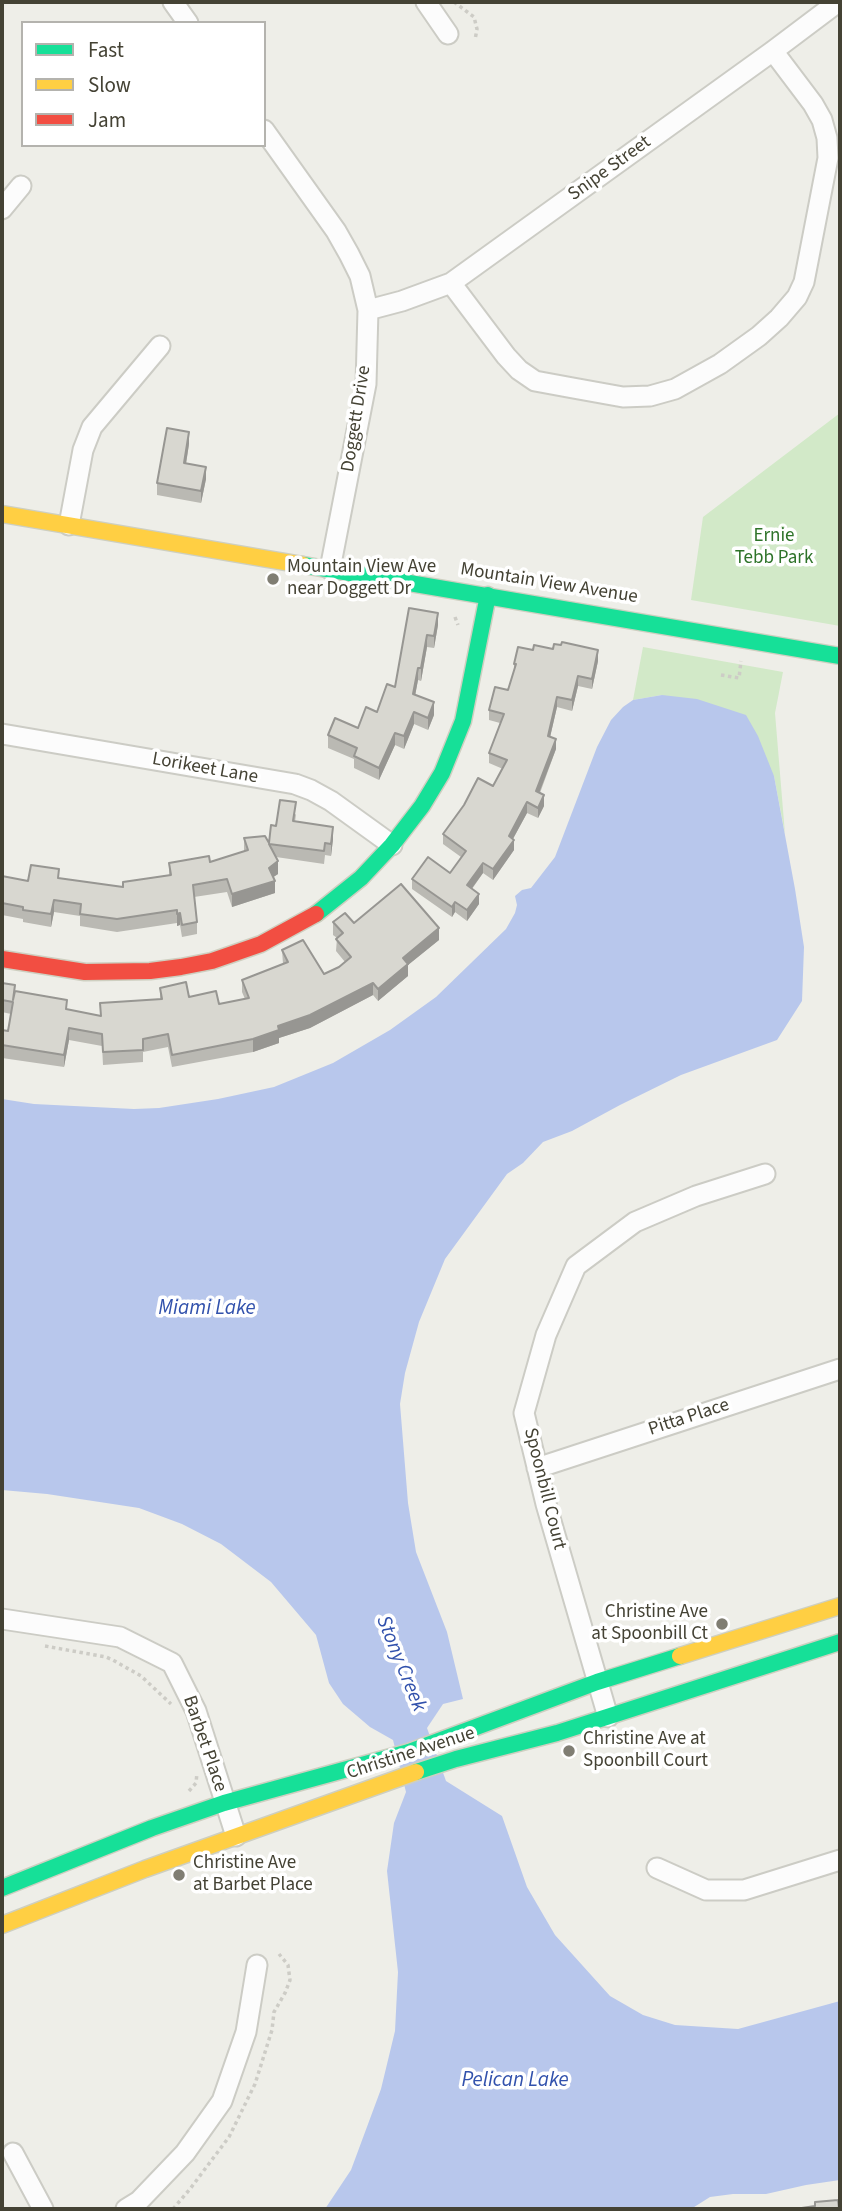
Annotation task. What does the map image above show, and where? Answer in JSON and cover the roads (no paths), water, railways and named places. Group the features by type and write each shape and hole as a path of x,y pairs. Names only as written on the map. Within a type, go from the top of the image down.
{"street":[{"path":"173,2 187,21"},
{"path":"426,2 449,34"},
{"name":"Snipe Street","path":"368,310 452,283 838,2"},
{"path":"452,283 506,356 519,370 535,381 623,397 650,396 675,389 720,365 759,336 797,297 804,282 828,158 827,138 822,120 773,51"},
{"name":"Doggett Drive","path":"266,133 336,231 360,276 368,310 366,384 330,569"},
{"path":"2,209 21,186"},
{"path":"69,525 83,450 92,427 160,346"},
{"name":"Mountain View Avenue","path":"2,514 840,656"},
{"path":"2,959 77,971 118,972 181,967 212,961 279,936 323,910 361,878 391,845 422,806 442,773 468,701 488,595"},
{"name":"Lorikeet Lane","path":"2,734 295,784 331,801 391,845"},
{"name":"Spoonbill Court","path":"608,1717 537,1468 524,1413 546,1335 576,1266 635,1223 696,1196 765,1174"},
{"name":"Pitta Place","path":"537,1468 840,1368"},
{"name":"Christine Avenue","path":"2,1888 152,1828 224,1803 409,1752 597,1682 840,1606"},
{"name":"Barbet Place","path":"2,1619 120,1637 172,1663 196,1711 236,1836"},
{"name":"Christine Avenue","path":"2,1925 145,1869 330,1804 373,1786 456,1759 557,1733 840,1642"},
{"path":"657,1868 706,1889 744,1889 840,1860"},
{"path":"126,2209 139,2201 185,2153 222,2101 246,2032 257,1965"},
{"path":"13,2153 43,2209"}],"water":[{"name":"Miami Lake","path":"662,695 697,699 746,715 758,736 774,776 795,889 804,947 802,1001 777,1040 681,1075 572,1131 543,1142 523,1163 507,1174 445,1259 419,1322 405,1373 400,1404 408,1503 416,1552 447,1632 463,1699 443,1704 427,1728 446,1781 502,1816 527,1887 555,1935 610,1996 643,2015 675,2025 738,2029 840,2001 840,2180 766,2194 710,2197 691,2209 325,2209 351,2170 381,2089 395,2031 398,1972 387,1871 394,1823 406,1792 393,1740 370,1727 343,1704 329,1683 316,1635 271,1582 221,1544 182,1524 139,1508 2,1490 2,1099 34,1104 134,1109 218,1099 274,1087 333,1063 390,1030 436,997 506,929 515,913 515,896 522,890 531,888 555,857 597,747 611,720 633,700"}],"place":[{"name":"Mountain View Ave near Doggett Dr","path":"273,579"},
{"name":"Christine Ave at Spoonbill Ct","path":"722,1624"},
{"name":"Christine Ave at Spoonbill Court","path":"569,1751"},
{"name":"Christine Ave at Barbet Place","path":"179,1875"}],"park label":[{"name":"Ernie Tebb Park","path":"774,548"}],"water label":[{"name":"Stony Creek","path":"400,1664"},
{"name":"Pelican Lake","path":"515,2081"}]}
